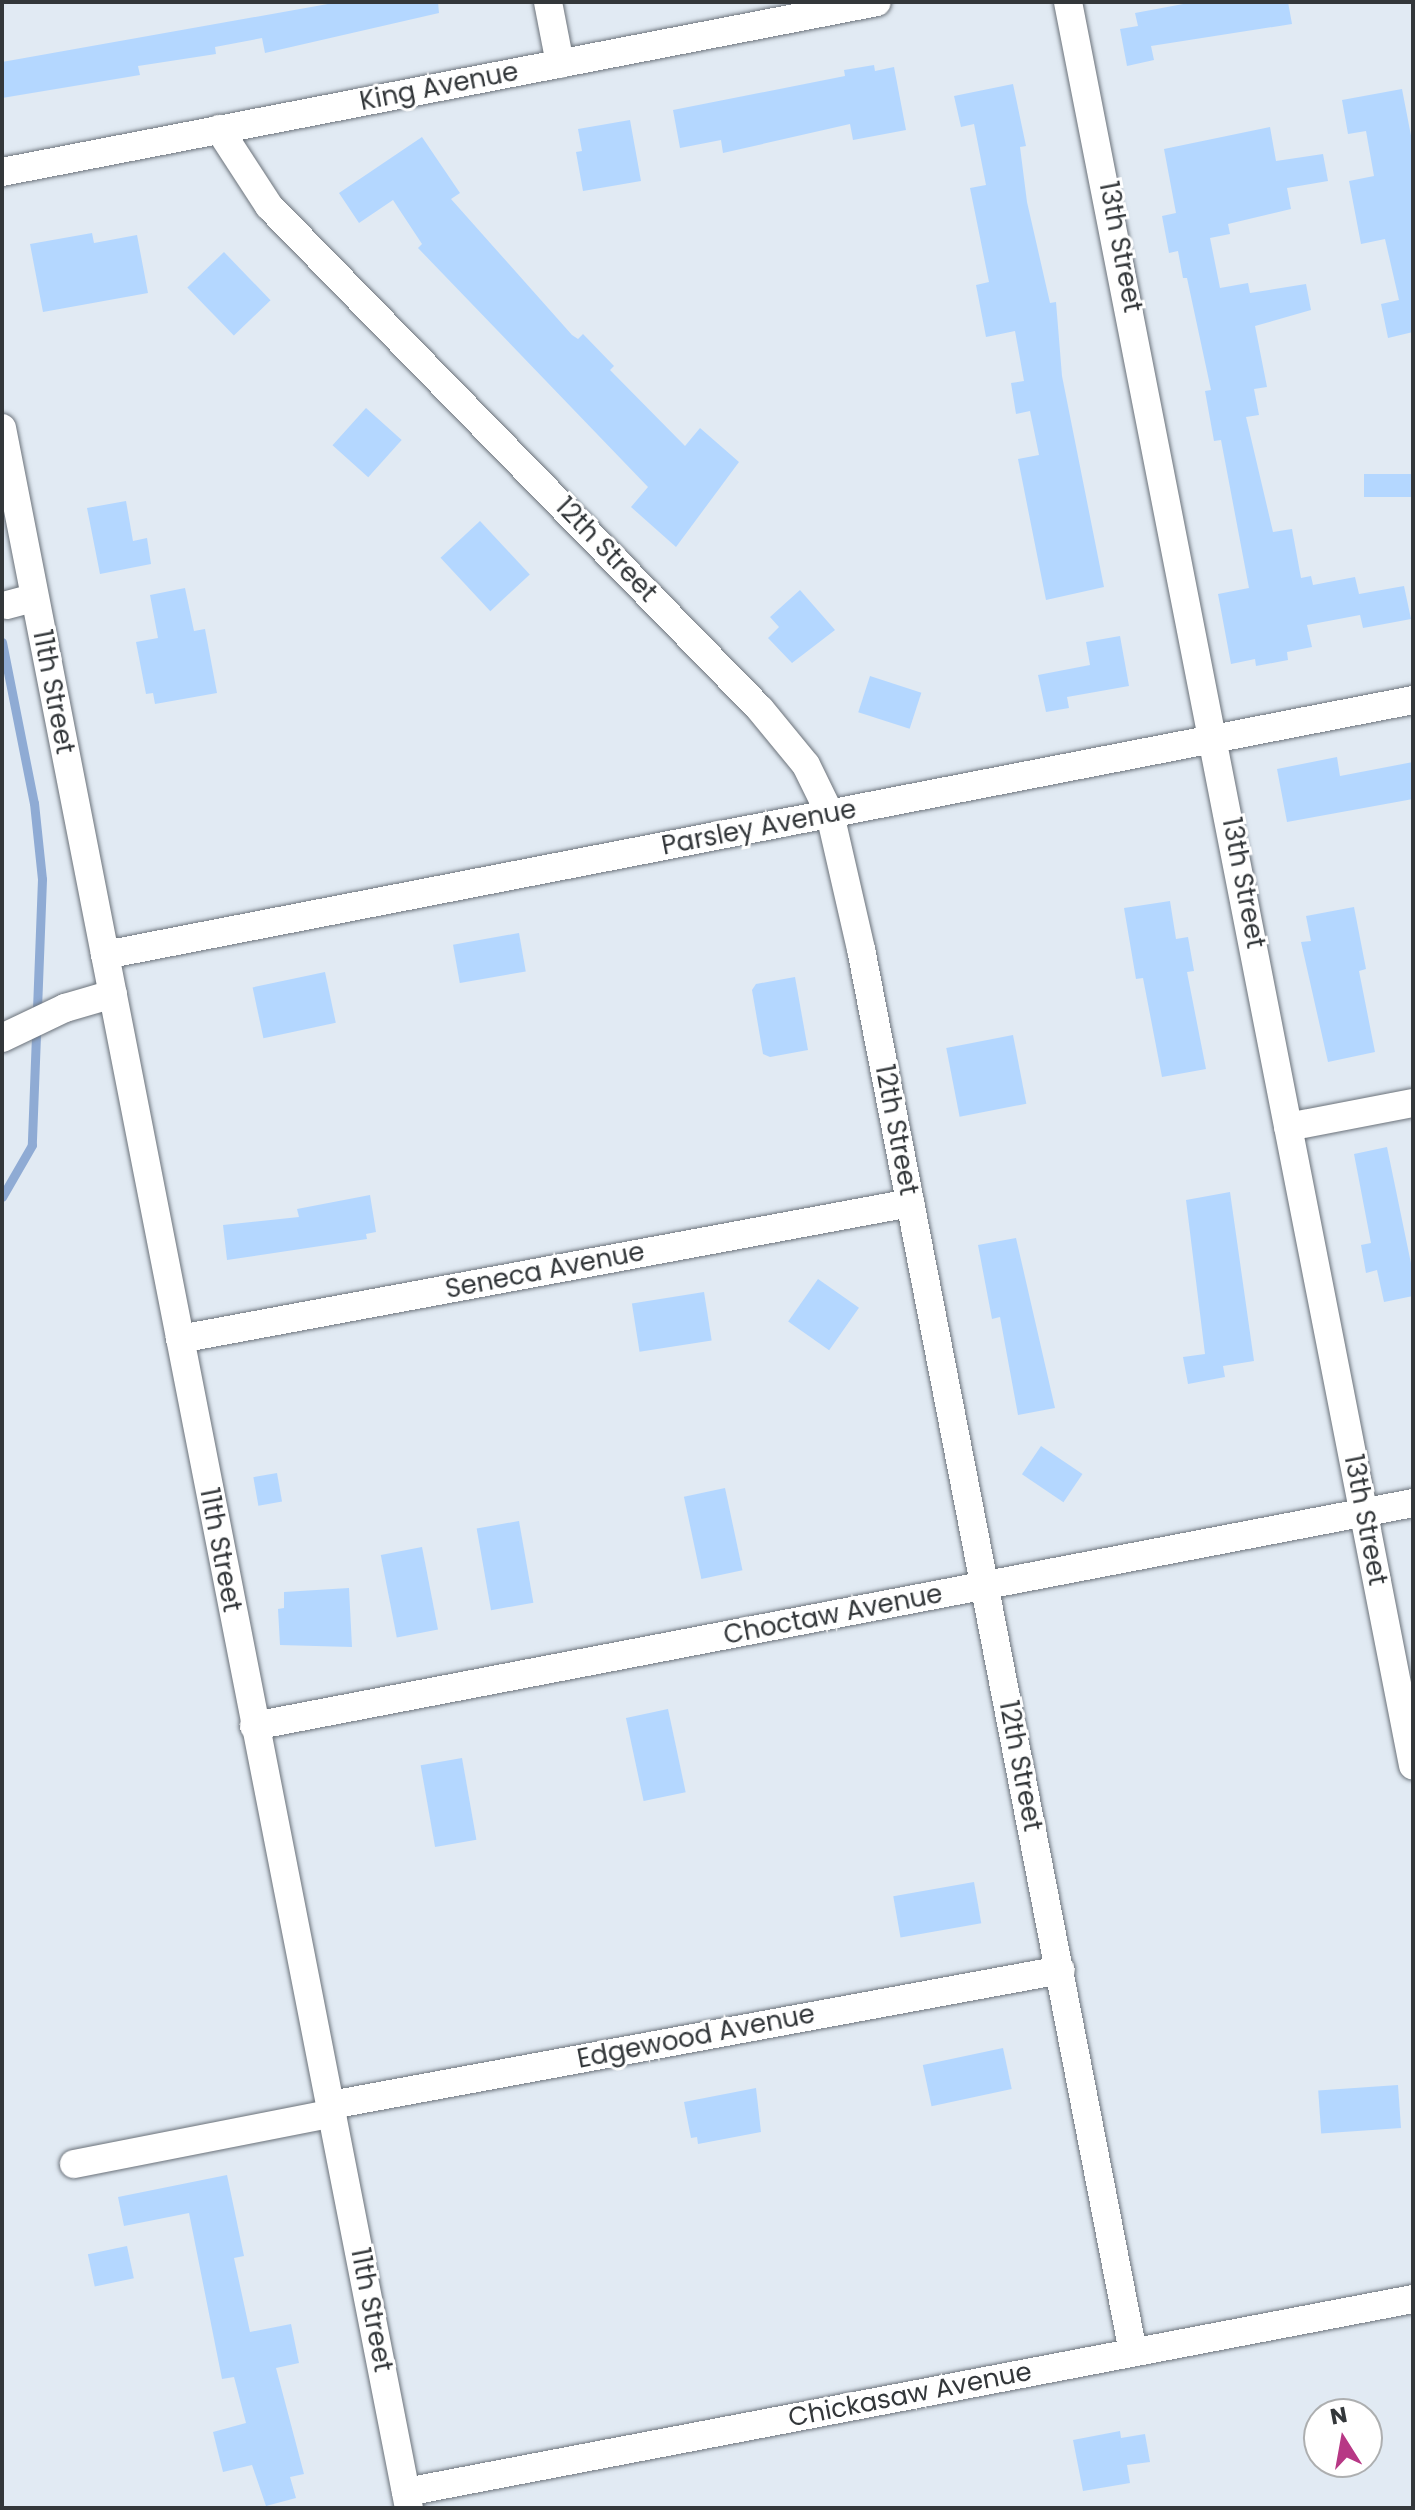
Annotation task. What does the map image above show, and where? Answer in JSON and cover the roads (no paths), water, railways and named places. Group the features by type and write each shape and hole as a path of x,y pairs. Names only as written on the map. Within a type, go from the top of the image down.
{"street":[{"path":"548,2 560,64"},
{"name":"King Avenue","path":"2,172 877,2"},
{"name":"13th Street","path":"1068,2 1413,1766"},
{"name":"12th Street","path":"219,129 269,206 760,709 806,765 830,814 910,1203 1133,2352"},
{"name":"11th Street","path":"2,428 408,2500"},
{"path":"7,605 34,598"},
{"name":"Parsley Avenue","path":"105,955 1413,700"},
{"path":"2,1038 65,1008 113,994"},
{"path":"1288,1127 1413,1103"},
{"name":"Seneca Avenue","path":"180,1339 910,1203"},
{"name":"Choctaw Avenue","path":"254,1726 1413,1503"},
{"name":"Edgewood Avenue","path":"74,2164 332,2109 1061,1970"},
{"name":"Chickasaw Avenue","path":"408,2500 1133,2352 1413,2299"}],"waterway":[{"path":"2,642 34,803 42,879 32,1145 2,1197"}]}
